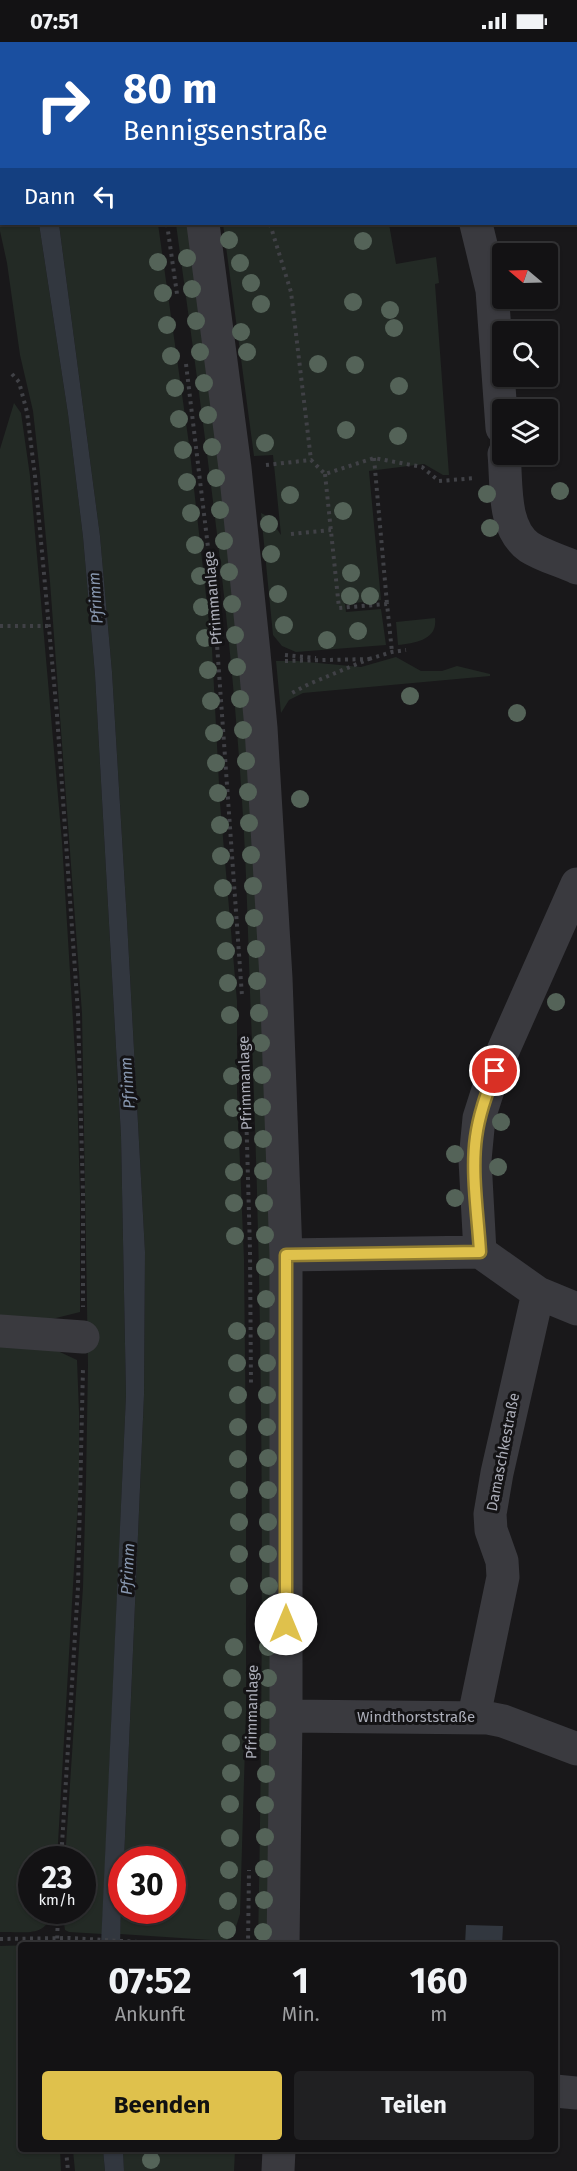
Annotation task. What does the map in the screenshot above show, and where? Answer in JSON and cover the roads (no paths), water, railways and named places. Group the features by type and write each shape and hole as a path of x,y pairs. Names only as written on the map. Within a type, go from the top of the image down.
{"street":[{"path":"203,225 235,468 261,728 276,978 286,1255 284,1942"},
{"path":"476,225 492,290 500,399"},
{"path":"505,465 509,511 517,534 530,547 577,568"},
{"path":"480,1252 475,1160 479,1118 495,1071 577,884"},
{"path":"286,1255 480,1252 538,1293 577,1309"},
{"name":"Damaschkestraße","path":"474,1716 503,1576 502,1560 491,1530 490,1514 497,1473 538,1293"},
{"path":"0,1331 83,1337"},
{"name":"Windthorststraße","path":"286,1716 474,1716 503,1721 577,1749"},
{"path":"558,2091 577,2092"},
{"path":"278,2171 279,2152"}],"water":[{"name":"Pfrimm","path":"39,225 59,225 100,536 112,672 145,1252 144,1395 125,1846 108,1846 108,1924 121,1924 120,1942 101,1942 126,1395 121,1136 95,675 83,537 68,414"},
{"path":"466,1925 503,1926 502,1942 465,1942"},
{"path":"103,2152 123,2152 124,2171 105,2171"}]}
